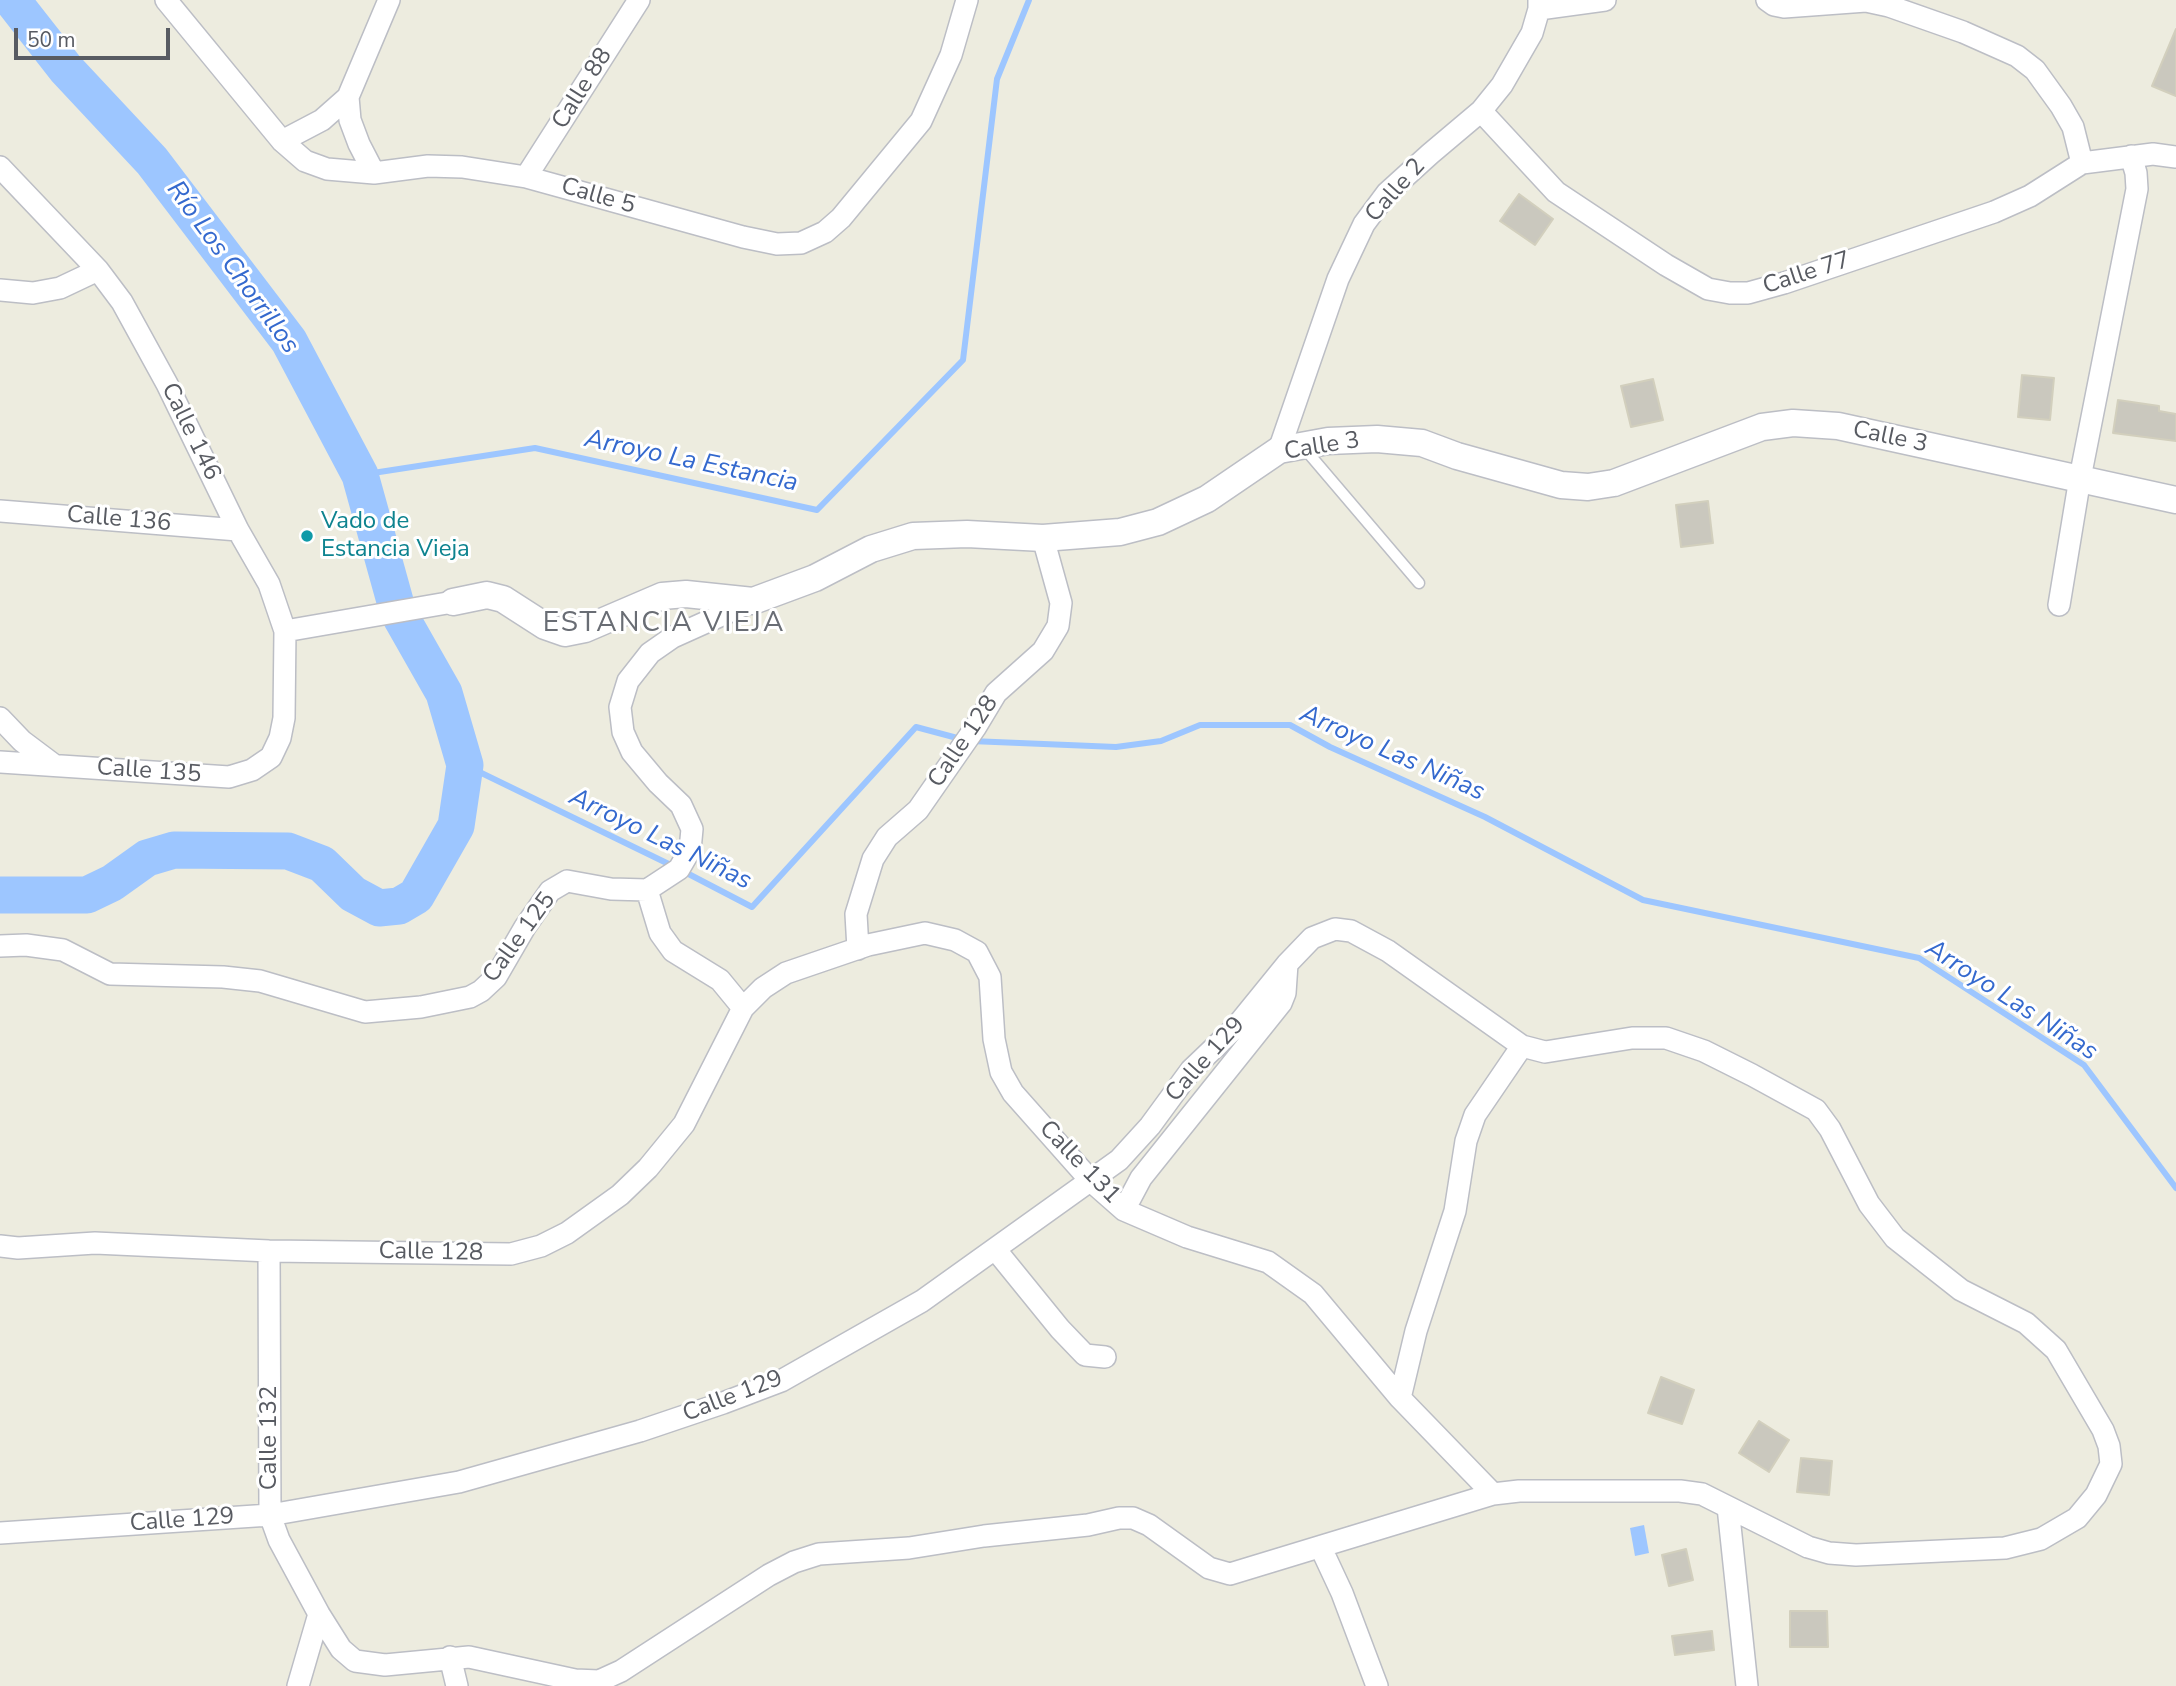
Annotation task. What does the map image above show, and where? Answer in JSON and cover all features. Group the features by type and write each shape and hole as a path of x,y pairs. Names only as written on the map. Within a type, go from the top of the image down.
{"street":[{"name":"Calle 5","path":"166,0 282,141 305,161 327,169 374,173 428,166 462,167 526,177 777,244 801,243 825,232 841,218 921,121 951,55 967,0"},
{"path":"282,141 322,120 348,97 389,0"},
{"name":"Calle 88","path":"526,177 639,0"},
{"path":"1539,4 1605,0"},
{"path":"1767,0 1784,7 1866,1 1889,6 1963,32 2017,56 2035,70 2061,106 2073,127 2082,163"},
{"name":"Calle 2","path":"1291,448 1338,279 1364,224 1387,193 1481,111 1502,85 1532,33 1539,4"},
{"path":"348,97 350,120 374,173"},
{"name":"Calle 77","path":"1481,111 1556,192 1665,265 1708,289 1730,293 1748,293 1784,283 1994,212 2030,197 2082,163 2153,154 2176,157"},
{"path":"2059,605 2080,478 2137,189 2132,156"},
{"name":"Calle 146","path":"0,167 98,270 122,302 238,530 269,584 285,631 284,718 280,738"},
{"path":"0,290 33,293 60,288 98,270"},
{"name":"Calle 3","path":"453,603 487,595 503,599 545,626 565,633 585,629 662,596 686,594 753,601 815,578 871,549 913,536 967,534 1043,538 1120,533 1158,522 1207,499 1291,448 1328,441 1377,439 1422,443 1457,456 1561,485 1588,487 1614,483 1762,427 1793,424 1838,426 2176,500"},
{"name":"Calle 136","path":"0,511 238,530"},
{"name":"Calle 128","path":"858,949 856,914 873,859 887,837 918,810 996,692 1043,651 1058,626 1061,603 1043,538"},
{"path":"743,1008 720,980 673,951 660,933 647,890 679,869 690,850 692,829 681,806 632,752 623,732 620,707 628,681 650,653 673,637 753,601"},
{"path":"285,631 453,603"},
{"path":"0,718 22,741 54,765"},
{"name":"Calle 135","path":"0,762 229,777 251,769 271,757 280,738"},
{"name":"Calle 125","path":"0,946 26,945 63,950 110,974 223,976 260,981 365,1012 421,1007 481,991 496,977 550,891 567,881 611,889 647,890"},
{"name":"Calle 129","path":"0,1533 270,1514 459,1482 640,1431 723,1404 780,1381 922,1301 1119,1160 1150,1126 1191,1070 1236,1028 1287,964 1312,938 1335,929 1351,931 1388,951 1522,1046"},
{"name":"Calle 131","path":"743,1008 763,988 786,973 868,945 925,933 955,940 978,952 990,977 994,1039 1001,1072 1013,1093 1091,1181 1124,1210 1188,1237 1268,1262 1313,1294 1400,1398 1493,1494"},
{"path":"1124,1210 1141,1178 1281,1003 1285,993 1287,964"},
{"name":"Calle 128","path":"0,1246 18,1248 95,1243 270,1251 511,1254 541,1246 567,1233 620,1195 648,1168 684,1124 743,1008"},
{"path":"457,1686 450,1657 469,1657 575,1681 599,1681 621,1671 769,1575 794,1562 819,1554 909,1548 1133,1518 1149,1525 1209,1568 1230,1574 1493,1494 1519,1491 1702,1494 1808,1546 1829,1553 1856,1555 2005,1548 2041,1539 2077,1518 2096,1495 2111,1464 2109,1446 2103,1430 2056,1350 2026,1323 1961,1290 1895,1238 1869,1204 1830,1129 1816,1111 1704,1051 1666,1038 1632,1038 1545,1052 1522,1046 1475,1115 1466,1141 1455,1211 1416,1331 1400,1398"},
{"path":"995,1249 1060,1329 1085,1355 1105,1357"},
{"name":"Calle 132","path":"270,1251 270,1514 279,1540 319,1614 341,1648 355,1661 384,1665 450,1657"},
{"path":"1728,1507 1746,1686"},
{"path":"1321,1548 1342,1592 1377,1686"},
{"path":"298,1686 319,1614"}],"lane":[{"path":"1291,448 1419,583"}],"water":[{"path":"1644,1525 1649,1553 1635,1556 1630,1528"}],"building":[{"path":"2176,29 2176,96 2152,86"},
{"path":"1519,194 1553,219 1535,245 1500,221"},
{"path":"2022,375 2054,378 2050,420 2018,417"},
{"path":"1653,379 1663,420 1631,427 1621,386"},
{"path":"2118,400 2159,406 2159,411 2176,414 2176,441 2113,433"},
{"path":"1708,501 1713,543 1681,547 1676,505"},
{"path":"1661,1377 1694,1390 1682,1424 1648,1413"},
{"path":"1759,1421 1789,1440 1769,1472 1739,1453"},
{"path":"1801,1458 1832,1461 1829,1495 1797,1492"},
{"path":"1686,1549 1693,1580 1669,1586 1662,1555"},
{"path":"1790,1611 1827,1611 1828,1647 1790,1647"},
{"path":"1712,1631 1714,1650 1675,1655 1672,1636"}],"waterway":[{"name":"Río Los Chorrillos","path":"0,895 87,895 112,883 147,858 174,850 288,851 322,864 353,894 379,908 399,906 416,896 456,826 465,765 444,693 398,612 360,475 289,341 152,161 66,69 12,0"},
{"name":"Arroyo La Estancia","path":"360,475 535,448 817,510 963,360 997,79 1029,0"},
{"name":"Arroyo Las Niñas","path":"971,741 1116,747 1161,741 1200,725 1290,725 1330,747 1485,817 1643,900 1919,958 2084,1065 2176,1188"},
{"name":"Arroyo Las Niñas","path":"465,765 752,907 916,727 961,739"}],"place":[{"name":"Vado de Estancia Vieja","path":"307,536"}],"district":[{"name":"ESTANCIA VIEJA","path":"664,624"}]}
